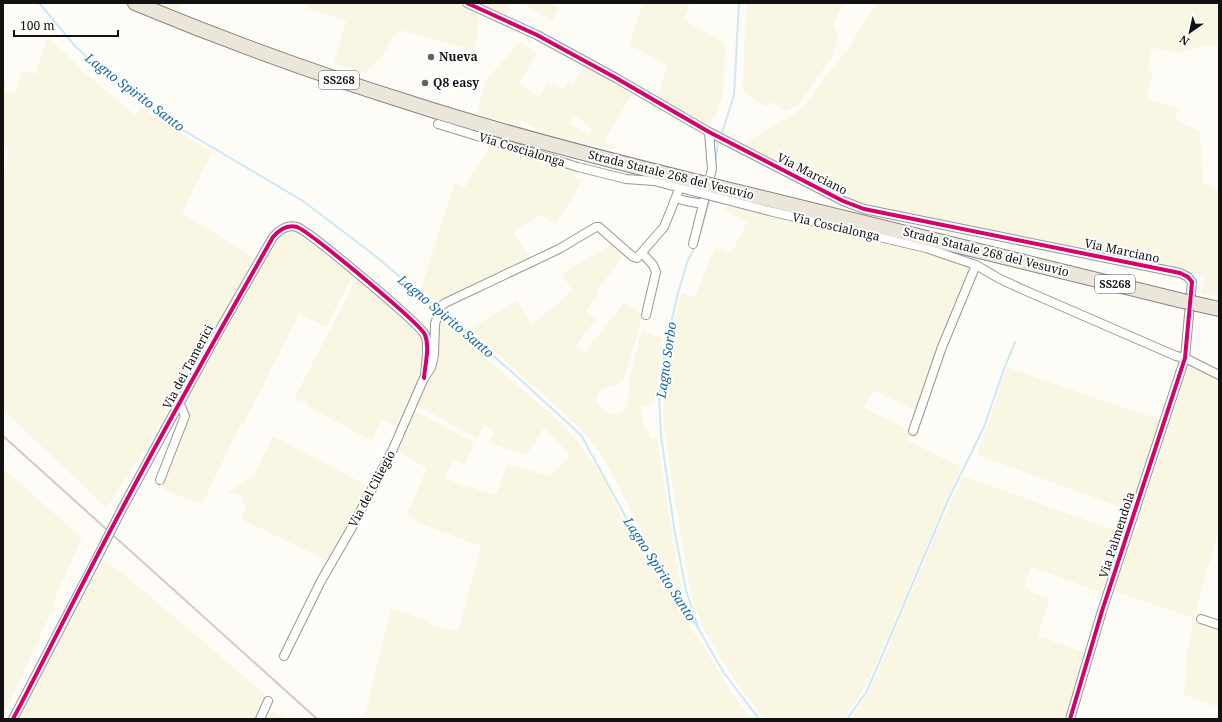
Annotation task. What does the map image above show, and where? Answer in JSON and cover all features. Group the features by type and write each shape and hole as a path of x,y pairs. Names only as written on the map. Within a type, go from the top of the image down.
{"highway":[{"name":"Strada Statale 268 del Vesuvio","path":"135,3 269,55 408,103 695,186 1210,306"}],"street":[{"name":"Via Marciano","path":"467,3 537,35 616,78 709,132 843,201 864,209 1180,273"},
{"name":"Via Coscialonga","path":"438,124 578,167 626,179 654,181 680,187 695,186"},
{"path":"693,244 712,169 709,132"},
{"path":"646,315 656,272 653,265 642,252 664,227 680,187"},
{"name":"Via Coscialonga","path":"721,193 768,211 926,248 976,265 1000,279 1024,290 1176,356 1184,358 1219,375"},
{"path":"676,198 703,204"},
{"name":"Via dei Tamerici","path":"13,719 123,507 216,336 273,237 281,229 287,227 298,228 317,241 410,318 425,334 427,344 424,378"},
{"name":"Via del Ciliegio","path":"284,656 321,582 351,530 393,449 424,378 431,368 434,355 435,324 441,306 559,249 596,227 599,227 635,258 642,252"},
{"path":"913,431 942,347 976,265"},
{"name":"Via Palmendola","path":"1070,719 1102,611 1184,358 1192,282 1188,277 1180,273"},
{"path":"160,480 186,416 180,404"},
{"path":"1201,619 1219,625"},
{"path":"260,719 268,701"}],"shaded area":[{"path":"156,3 182,3 177,12"},
{"path":"309,3 457,3 480,12 475,51 399,30 394,35 382,57 370,69 366,72 357,71 334,63 346,21 306,8"},
{"path":"484,3 511,3 506,15 484,6"},
{"path":"522,3 549,3 559,7 553,21"},
{"path":"643,3 690,3 684,20 725,43 723,93 716,115 709,124 706,124 657,97 668,65 629,45"},
{"path":"746,3 843,3 834,24 838,34 833,55 803,99 796,106 785,111 770,102 766,107 743,92"},
{"path":"876,3 1219,3 1219,47 1206,45 1180,53 1152,48 1148,70 1154,71 1146,98 1179,109 1175,120 1200,131 1203,182 1219,190 1219,296 1202,294 1205,276 1176,267 859,203 846,199 741,145 797,112 807,102 849,47"},
{"path":"48,37 85,73 135,115 141,107 165,124 212,152 182,213 254,258 163,419 107,508 3,410 3,174 10,150 3,148 3,80 7,82 4,90 15,93 22,70 35,74"},
{"path":"520,42 537,53 519,84 539,97 547,83 551,85 552,83 564,89 568,83 573,85 584,65 632,94 604,142 617,149 599,147 550,135 522,121 518,126 477,114 485,81","holes":["574,116 584,122 583,124 592,129 589,135 570,124"]},
{"path":"491,145 578,171 576,178 583,180 556,225 542,215 513,231 531,260 439,304 421,288 454,186 455,184 464,188"},
{"path":"728,205 835,232 892,243 972,268 953,309 916,411 873,390 864,408 910,430 907,440 961,467 869,680 843,719 764,719 735,681 703,628 691,596 665,433 663,414 664,387 673,324 682,293 695,296 715,247 731,254 747,222 725,210"},
{"path":"285,232 297,234 353,275 326,327 299,314 243,425 241,424 202,504 187,499 168,491 161,485 189,415 188,393 277,236"},
{"path":"613,244 624,255 596,292 599,295 586,310 596,319 576,346 585,353 624,302 643,315 625,377 618,384 602,389 596,397 601,408 610,413 617,414 627,408 629,379 642,330 662,339 655,402 651,402 650,407 642,406 641,408 644,430 648,430 650,438 657,438 683,592 680,593 653,554 610,470 598,450 584,433 548,399 469,329 517,301 532,324 573,291 561,274"},
{"path":"357,280 421,337 422,346 418,384 399,428 382,420 372,441 307,406 308,403 302,400 300,402 294,399 355,281"},
{"path":"440,319 556,418 580,444 604,480 629,532 644,558 709,655 731,693 752,719 363,719 391,608 427,620 427,624 458,631 481,546 416,522 416,519 407,515 427,468 394,450 413,410 474,443 465,465 454,460 445,477 460,484 496,495 507,464 551,476 570,455 544,428 526,455 488,443 495,431 485,425 477,438 416,405"},
{"path":"1187,366 1219,379 1219,526 1194,618 1111,590 1129,536 1133,533 1135,534 1140,521 1135,518 1184,367"},
{"path":"1007,367 1162,420 1133,512 977,455"},
{"path":"274,437 370,487 330,562 241,519 247,506 240,501 242,497 233,492 230,495 227,493 254,475 272,438"},
{"path":"3,468 82,538 55,597 55,604 3,717"},
{"path":"963,476 1125,534 1105,594 1031,567 1025,582 1026,587 1032,592 1050,598 1038,636 1087,653 1066,719 851,719 871,687 936,534"},
{"path":"103,560 120,571 268,697 256,719 23,719 20,716 100,562 101,563"},
{"path":"1194,620 1219,628 1219,707 1184,695 1187,652"},
{"path":"266,710 284,717 287,719 262,719"}],"waterway":[{"name":"Lagno Spirito Santo","path":"39,3 75,46 95,65 136,94 166,120 303,201 378,258 437,309"},
{"name":"Lagno Sorbo","path":"722,133 734,95 739,3"},
{"name":"Lagno Sorbo","path":"715,165 718,142"},
{"name":"Lagno Sorbo","path":"700,233 710,199"},
{"name":"Lagno Sorbo","path":"696,245 688,260 678,293 666,345 659,394 661,435 674,528 686,590 698,627"},
{"name":"Lagno Spirito Santo","path":"442,313 513,373 581,435 641,545 698,628 724,673 759,719"},
{"path":"847,719 867,691 949,498 984,427 1015,342"}],"railway":[{"path":"3,436 317,719"}],"cycle path":[{"path":"467,3 537,35 616,78 709,132 843,201 864,209 1180,273 1188,277 1192,282 1185,358 1102,611 1070,719"},
{"path":"13,719 95,560 160,439 273,237 278,232 284,228 293,226 306,233 322,244 419,327 425,335 427,345 424,378"}],"place":[{"name":"Nueva","path":"431,57"},
{"name":"Q8 easy","path":"425,83"}]}
